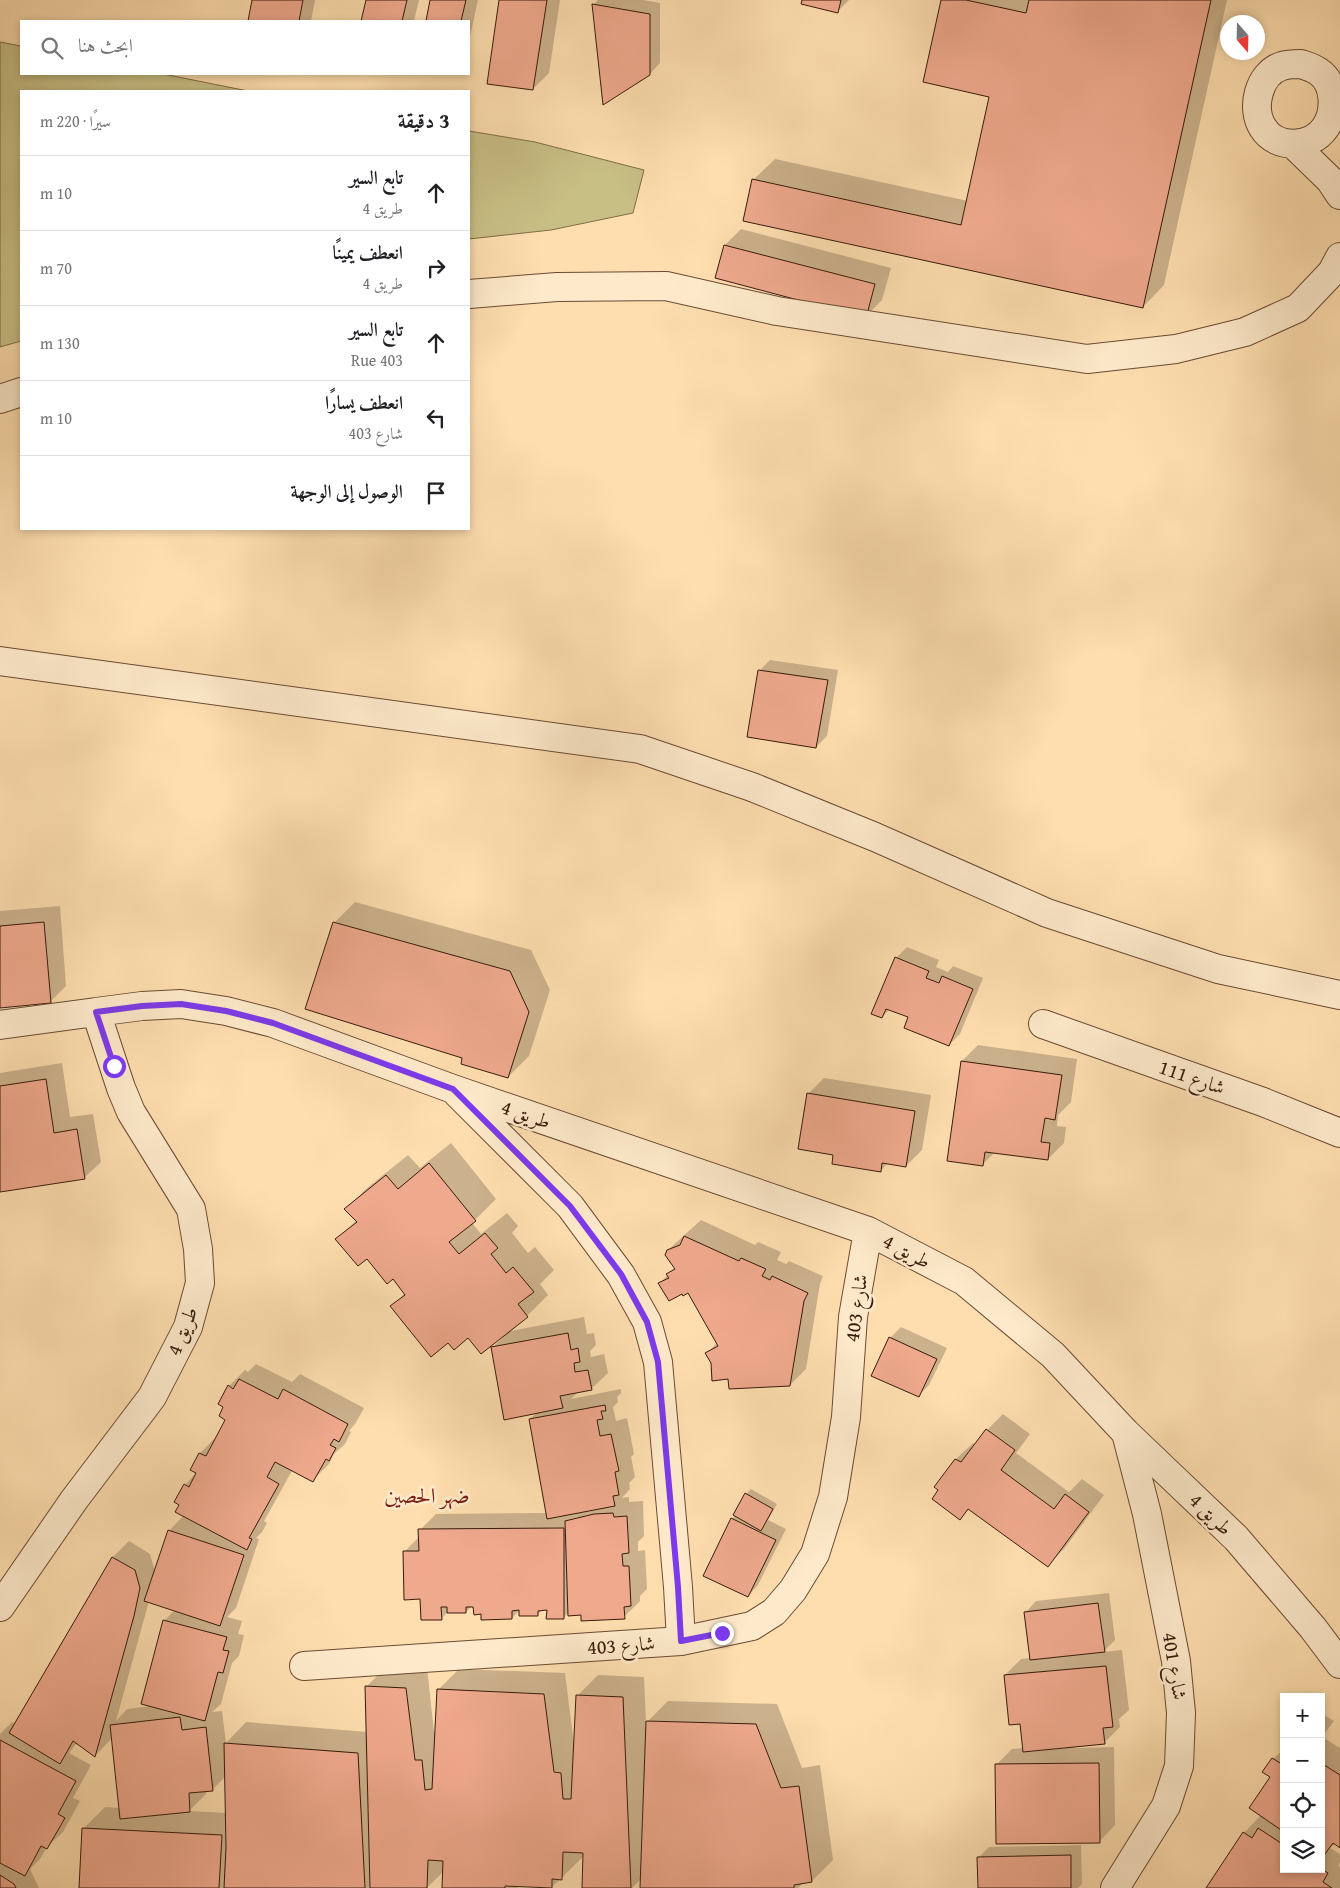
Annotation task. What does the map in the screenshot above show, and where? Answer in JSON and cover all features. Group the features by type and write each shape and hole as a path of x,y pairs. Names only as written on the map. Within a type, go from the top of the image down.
{"street":[{"path":"1294,145 1314,139 1324,130 1330,120 1335,84 1319,72 1301,64 1282,66 1266,77 1258,95 1257,108 1263,128 1276,140 1294,145 1330,180 1340,195"},
{"path":"470,294 557,287 666,286 777,311 1087,359 1176,349 1245,332 1298,308 1332,272 1340,257"},
{"path":"0,399 20,392"},
{"path":"0,661 640,749 752,786 876,837 1047,913 1218,969 1340,995"},
{"name":"طريق 4","path":"0,1607 74,1500 152,1397 188,1327 200,1283 198,1249 191,1209 132,1112 121,1088 96,1012 142,1006 181,1004 226,1011 273,1023 453,1089 868,1231 964,1281 1054,1355 1126,1433 1236,1538 1313,1628 1340,1664"},
{"path":"0,1026 96,1012"},
{"name":"شارع 111","path":"1043,1024 1263,1102 1340,1133"},
{"path":"453,1089 570,1206 621,1274 647,1322 658,1362 681,1641"},
{"name":"شارع 403","path":"304,1666 681,1641 752,1626 774,1612 793,1590 815,1554 833,1497 846,1417 853,1317 868,1231"},
{"name":"شارع 401","path":"1115,1888 1166,1806 1179,1766 1181,1713 1176,1662 1146,1514 1126,1433"}],"shaded area":[{"path":"0,42 20,46 20,75 168,75 243,90 20,90 20,341 0,347"},
{"path":"470,131 535,142 644,170 633,213 551,230 470,239"}],"building":[{"path":"252,0 303,0 299,20 248,20"},
{"path":"366,0 407,0 402,20 361,20"},
{"path":"430,0 466,0 461,20 426,20"},
{"path":"499,0 547,0 533,90 487,84"},
{"path":"802,0 841,0 838,13 801,4"},
{"path":"941,0 966,0 1026,13 1029,0 1211,0 1143,308 743,221 752,179 961,225 989,97 923,82"},
{"path":"592,4 650,14 650,75 603,105"},
{"path":"724,245 875,284 866,318 715,278"},
{"path":"758,670 828,680 816,748 747,737"},
{"path":"44,922 51,1003 0,1008 0,926"},
{"path":"333,922 510,971 529,1012 508,1078 461,1064 462,1058 305,1009"},
{"path":"895,957 929,971 926,978 939,983 942,976 973,989 949,1046 904,1028 908,1017 886,1009 882,1018 871,1014"},
{"path":"961,1061 1062,1075 1055,1120 1045,1118 1041,1142 1050,1143 1048,1160 985,1152 983,1166 947,1161"},
{"path":"46,1079 54,1133 77,1129 85,1179 0,1192 0,1086"},
{"path":"807,1093 915,1111 906,1167 882,1163 881,1172 832,1164 833,1155 798,1149"},
{"path":"429,1163 476,1221 449,1242 459,1254 485,1233 498,1248 491,1254 506,1273 513,1267 534,1292 518,1304 528,1317 481,1354 468,1338 454,1350 448,1343 431,1357 390,1306 405,1295 393,1279 387,1284 367,1259 358,1266 335,1239 357,1222 344,1209 386,1175 398,1189"},
{"path":"684,1236 739,1261 741,1258 766,1269 762,1276 770,1280 772,1276 808,1293 804,1301 790,1386 729,1389 728,1379 712,1381 711,1363 705,1353 718,1346 688,1293 669,1301 658,1283 669,1278 666,1274 675,1269 665,1255 667,1250 680,1245"},
{"path":"568,1333 571,1350 578,1348 580,1362 574,1363 575,1372 588,1370 592,1390 560,1396 563,1408 504,1420 491,1347"},
{"path":"889,1337 937,1359 919,1397 871,1376"},
{"path":"239,1379 278,1399 283,1389 348,1424 339,1442 334,1439 330,1445 336,1448 329,1461 326,1459 313,1482 275,1462 267,1477 279,1484 249,1538 252,1539 247,1550 175,1512 179,1505 174,1502 184,1484 189,1487 196,1473 190,1470 199,1453 206,1456 225,1420 219,1416 223,1407 218,1404 228,1385 233,1389"},
{"path":"605,1405 606,1411 601,1411 603,1419 597,1420 600,1436 611,1434 619,1471 615,1472 619,1495 613,1496 615,1506 547,1519 529,1419"},
{"path":"986,1429 1015,1450 1001,1470 1054,1509 1065,1494 1089,1512 1048,1567 968,1509 960,1520 932,1499 938,1490 934,1487 955,1459 961,1462"},
{"path":"745,1493 773,1509 761,1531 733,1515"},
{"path":"613,1513 614,1517 627,1516 629,1553 622,1554 623,1566 629,1566 631,1606 624,1607 625,1619 581,1621 581,1615 568,1616 565,1521 594,1514"},
{"path":"731,1518 776,1540 748,1597 703,1576"},
{"path":"564,1528 564,1619 546,1619 547,1610 538,1611 538,1616 519,1616 519,1610 512,1611 512,1619 481,1620 481,1614 474,1615 473,1607 466,1607 466,1613 447,1613 447,1607 441,1607 442,1620 421,1620 420,1599 404,1600 403,1551 419,1551 418,1529"},
{"path":"168,1530 244,1555 220,1626 144,1601"},
{"path":"112,1557 135,1570 140,1588 134,1616 95,1757 73,1741 60,1764 9,1733"},
{"path":"1098,1603 1105,1652 1030,1660 1024,1612"},
{"path":"163,1620 227,1637 223,1650 229,1651 223,1673 218,1672 205,1721 141,1704"},
{"path":"1106,1666 1113,1727 1103,1728 1105,1744 1023,1752 1020,1724 1009,1725 1004,1675"},
{"path":"365,1686 406,1688 415,1760 422,1760 425,1790 432,1789 437,1689 544,1694 554,1772 561,1773 563,1799 571,1799 576,1695 623,1697 631,1888 582,1888 583,1853 563,1852 562,1880 552,1879 552,1888 505,1886 505,1888 442,1888 443,1861 428,1860 427,1888 370,1888"},
{"path":"180,1717 182,1730 206,1727 213,1791 189,1793 190,1812 120,1819 110,1725"},
{"path":"646,1721 756,1724 781,1788 799,1786 812,1882 794,1885 794,1888 640,1888"},
{"path":"0,1740 76,1781 58,1814 65,1818 47,1849 41,1846 25,1876 0,1863"},
{"path":"224,1743 358,1753 365,1888 224,1888 226,1847"},
{"path":"1272,1758 1280,1763 1280,1829 1249,1808 1270,1777 1262,1772"},
{"path":"1099,1763 1100,1843 996,1844 995,1764"},
{"path":"1325,1766 1340,1775 1340,1848 1333,1843 1325,1854"},
{"path":"82,1828 222,1835 219,1888 79,1888"},
{"path":"1258,1828 1280,1842 1280,1873 1325,1873 1325,1871 1328,1873 1323,1882 1332,1888 1206,1888 1243,1832 1252,1838"},
{"path":"1071,1855 1071,1888 978,1888 977,1857"},
{"path":"0,1875 14,1884 16,1888 0,1888"}],"district":[{"name":"ضهر الحصين","path":"427,1495"}],"route":[{"path":"114,1066 96,1012 142,1006 181,1004 226,1011 273,1023 453,1089 570,1206 621,1274 647,1322 658,1362 681,1641 722,1633"}]}
